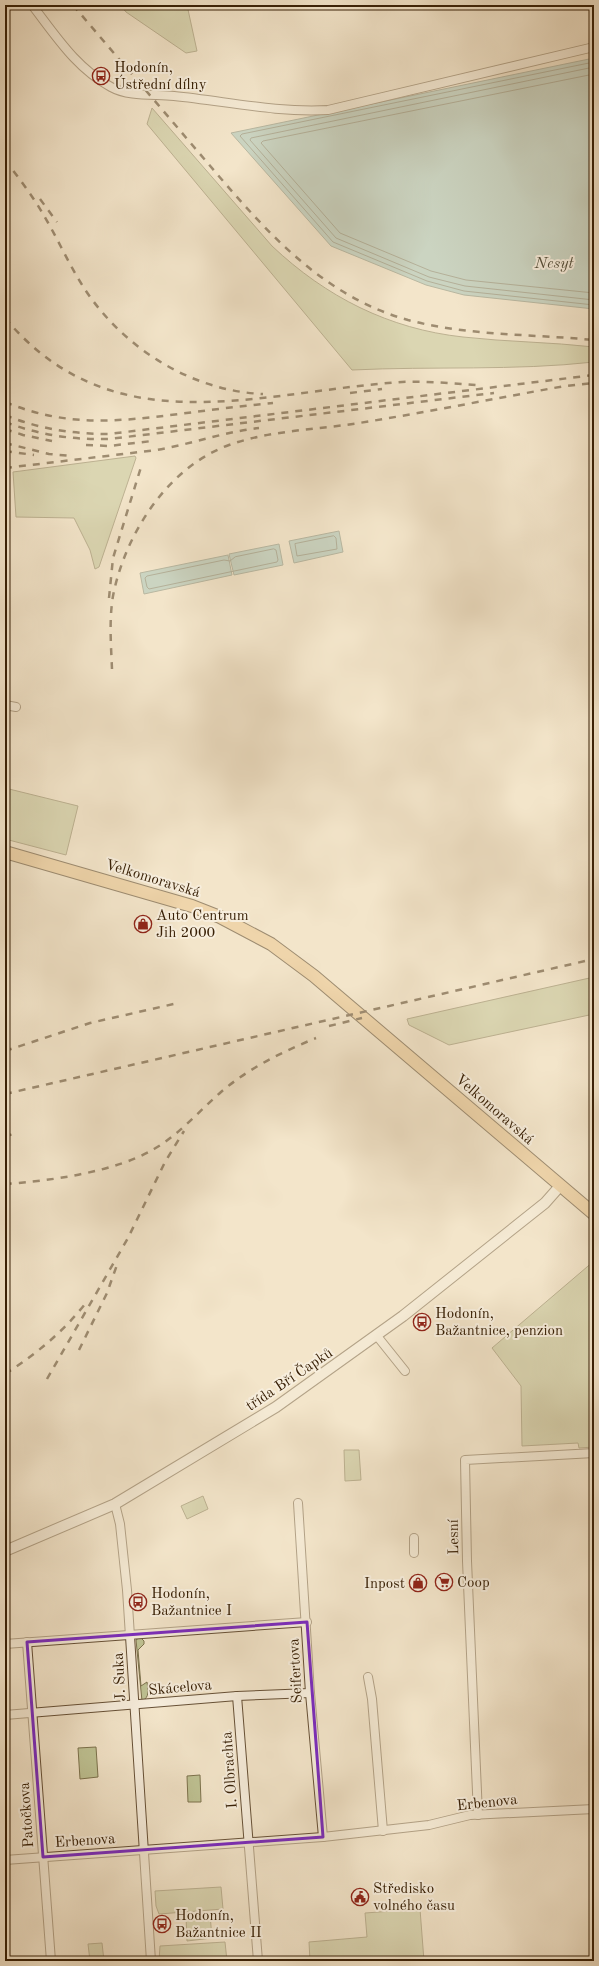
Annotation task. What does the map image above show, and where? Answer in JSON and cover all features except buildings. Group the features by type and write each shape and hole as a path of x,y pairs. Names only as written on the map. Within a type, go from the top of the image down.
{"main road":[{"name":"Velkomoravská","path":"5,852 192,906 220,917 271,944 376,1028 594,1214"}],"street":[{"path":"32,5 82,68 113,88 125,92 173,96 287,110 328,110 419,87 594,47"},
{"path":"5,705 16,708"},
{"name":"třída Bří Čapků","path":"5,1551 115,1504 276,1407 377,1336 494,1245 545,1203 560,1186"},
{"path":"377,1336 405,1371"},
{"name":"Lesní","path":"478,1815 467,1561 465,1460 594,1453"},
{"name":"Seifertova","path":"298,1503 307,1622 310,1693 322,1837"},
{"name":"J. Suka","path":"115,1504 120,1524 130,1634 151,1961"},
{"path":"414,1538 414,1553"},
{"path":"5,1644 307,1622"},
{"name":"Patočkova","path":"28,1642 50,1961"},
{"path":"368,1677 372,1699 383,1831"},
{"name":"Skácelova","path":"5,1715 134,1706 237,1696 310,1693"},
{"name":"I. Olbrachta","path":"237,1696 258,1961"},
{"name":"Erbenova","path":"5,1860 322,1837 429,1825 478,1815 594,1808"}],"highlighted area":[{"path":"307,1622 323,1837 43,1857 27,1642"}],"green space":[{"path":"120,5 187,5 197,51 186,53 126,12"},
{"path":"152,108 272,246 314,281 337,295 360,308 384,318 410,327 436,333 479,339 594,347 594,362 564,365 504,367 352,370 147,124"},
{"path":"135,456 136,458 99,567 95,569 90,550 74,518 16,517 13,472"},
{"path":"5,788 78,806 66,855 5,839"},
{"path":"594,977 594,1014 449,1045 409,1025 407,1019"},
{"path":"594,1261 594,1447 579,1448 578,1443 522,1446 521,1386 492,1348"},
{"path":"344,1450 359,1450 361,1480 345,1481"},
{"path":"203,1496 208,1509 187,1519 181,1506"},
{"path":"140,1637 144,1641 144,1644 138,1650 141,1686 147,1682 148,1690 145,1699 142,1701 136,1640"},
{"path":"96,1747 98,1777 80,1779 78,1748"},
{"path":"200,1775 201,1802 188,1802 187,1776"},
{"path":"221,1887 223,1909 159,1914 156,1906 155,1891"},
{"path":"420,1909 424,1961 310,1961 309,1942 367,1937 365,1913"},
{"path":"210,1914 212,1938 187,1941 186,1916"},
{"path":"225,1942 227,1961 159,1961 160,1946"},
{"path":"102,1943 104,1961 90,1961 88,1944"}],"water":[{"name":"Nesyt","path":"594,58 594,309 464,295 426,285 331,246 231,133"},
{"path":"339,531 343,552 294,563 289,541"},
{"path":"279,544 283,565 234,575 229,554"},
{"path":"228,555 232,575 144,594 140,573"}],"railway":[{"path":"73,5 235,195 260,222 285,247 312,270 342,291 373,308 408,320 431,325 477,332 594,340"},
{"path":"5,160 39,207 86,291 102,312 120,331 140,348 162,363 186,375 211,385 237,391 263,394"},
{"path":"40,199 57,222"},
{"path":"5,318 46,357 89,383 135,397 183,402 233,401 399,382 432,382 476,385"},
{"path":"5,415 31,424 56,430 109,434 594,375"},
{"path":"112,669 111,614 113,596 119,573 128,549 139,527 169,486 187,469 207,455 229,445 277,433 359,423 565,386 594,383"},
{"path":"350,393 382,389"},
{"path":"5,422 18,427 56,436 82,439 109,439 494,393"},
{"path":"5,402 49,416 91,420 156,417 273,403"},
{"path":"5,468 157,450 233,432 259,428"},
{"path":"5,429 23,435 52,441"},
{"path":"86,445 109,446 152,441"},
{"path":"5,443 49,454 71,456"},
{"path":"5,451 34,455"},
{"path":"109,598 113,558 141,467"},
{"path":"5,1094 594,959"},
{"path":"5,1051 90,1023 178,1003"},
{"path":"329,1026 362,1018"},
{"path":"5,1184 61,1178 82,1174 121,1164 138,1157 154,1149 172,1136 221,1092 243,1075 278,1055 316,1038"},
{"path":"47,1379 128,1238 165,1162 184,1131"},
{"path":"5,1137 17,1132"},
{"path":"79,1350 107,1293 118,1262"},
{"path":"5,1374 27,1359 58,1334 85,1304"}],"place":[{"name":"Hodonín, Ústřední dílny","path":"101,76"},
{"name":"Auto Centrum Jih 2000","path":"143,924"},
{"name":"Hodonín, Bažantnice, penzion","path":"422,1322"},
{"name":"Coop","path":"444,1582"},
{"name":"Inpost","path":"418,1583"},
{"name":"Hodonín, Bažantnice I","path":"138,1602"},
{"name":"Středisko volného času","path":"360,1897"},
{"name":"Hodonín, Bažantnice II","path":"162,1924"}]}
